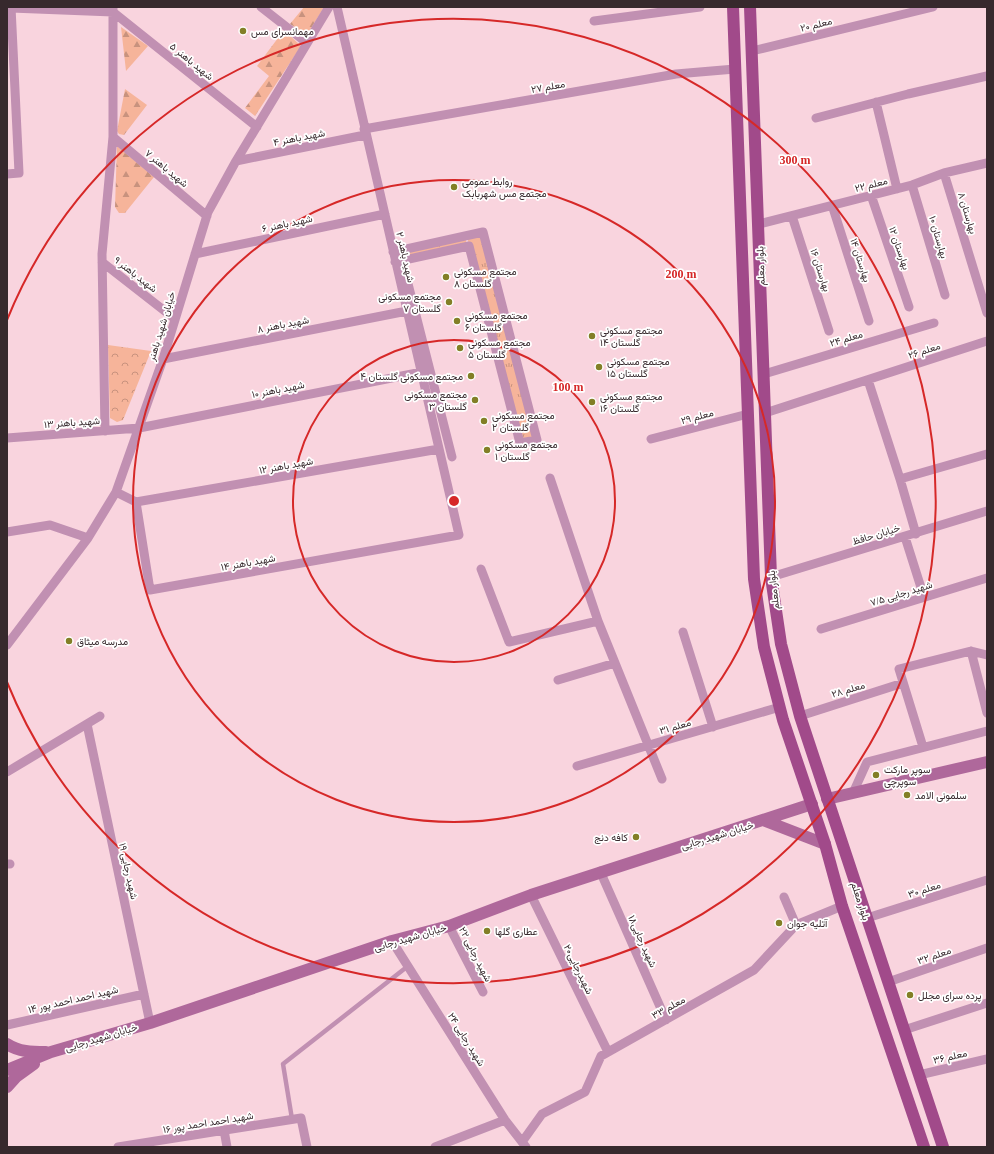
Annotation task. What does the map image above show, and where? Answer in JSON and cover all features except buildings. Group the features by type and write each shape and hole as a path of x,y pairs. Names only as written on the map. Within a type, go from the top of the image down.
{"main road":[{"name":"بلوار معلم","path":"733,7 754,579 764,647 780,707 825,844 842,906 924,1147"},
{"name":"بلوار معلم","path":"750,7 771,577 781,644 800,716 943,1147"},
{"path":"745,323 762,321"},
{"path":"812,804 827,799"}],"street":[{"path":"7,174 19,173 11,7 113,10 113,137 102,262 105,431"},
{"path":"261,7 307,43"},
{"name":"خیابان شهید باهنر","path":"7,645 88,538 116,492 163,359 207,216 236,161 329,7"},
{"name":"شهید باهنر ۲","path":"337,7 393,252 399,261 407,311 459,535"},
{"path":"594,21 700,7"},
{"name":"معلم ۲۰","path":"752,50 933,7"},
{"name":"شهید باهنر ۵","path":"113,10 257,127"},
{"name":"معلم ۲۷","path":"365,132 676,74 735,68"},
{"path":"816,118 876,102 987,76"},
{"path":"876,102 897,189"},
{"name":"شهید باهنر ۴","path":"236,161 365,132"},
{"name":"شهید باهنر ۷","path":"113,137 207,216"},
{"name":"معلم ۲۲","path":"759,224 912,185 944,173 986,166"},
{"name":"بهارستان ۸","path":"944,173 987,313"},
{"name":"بهارستان ۱۰","path":"912,185 945,295"},
{"name":"بهارستان ۱۲","path":"871,195 909,307"},
{"name":"بهارستان ۱۴","path":"832,205 869,321"},
{"name":"شهید باهنر ۶","path":"195,254 385,214"},
{"name":"بهارستان ۱۶","path":"792,216 829,331"},
{"path":"393,252 483,232 537,440 520,443 466,236"},
{"path":"452,457 399,261 469,246"},
{"name":"شهید باهنر ۹","path":"102,262 175,319"},
{"name":"شهید باهنر ۸","path":"163,359 407,311"},
{"name":"معلم ۲۴","path":"764,374 934,322"},
{"name":"معلم ۲۶","path":"765,413 987,341"},
{"name":"شهید باهنر ۱۰","path":"139,428 422,372"},
{"path":"868,380 916,534"},
{"name":"معلم ۲۹","path":"651,439 748,414"},
{"name":"شهید باهنر ۱۳","path":"7,438 139,428"},
{"name":"شهید باهنر ۱۲","path":"136,502 439,449"},
{"path":"900,479 987,454"},
{"path":"550,478 598,621 662,779"},
{"path":"116,492 136,502"},
{"name":"شهید باهنر ۱۴","path":"136,502 150,590 459,535"},
{"name":"خیابان حافظ","path":"771,577 916,534 987,511"},
{"path":"7,532 50,525 88,538"},
{"path":"905,537 924,597"},
{"path":"481,569 508,642 598,621"},
{"name":"شهید رجایی ۷/۵","path":"821,628 987,578"},
{"path":"683,632 713,727"},
{"path":"923,748 899,670 971,651 987,655"},
{"path":"971,651 987,714"},
{"path":"558,680 615,663"},
{"name":"معلم ۲۸","path":"800,716 903,683"},
{"name":"معلم ۳۱","path":"577,766 780,707"},
{"path":"7,772 100,716"},
{"name":"شهید رجایی ۱۹","path":"87,724 150,1023"},
{"path":"853,793 867,762 987,731"},
{"path":"827,799 987,762"},
{"name":"خیابان شهید رجایی","path":"7,1070 51,1052 150,1023 392,941 449,926 531,894 812,804"},
{"path":"763,820 825,844"},
{"name":"شهید رجایی۱۸","path":"600,872 666,1020"},
{"name":"معلم ۳۰","path":"867,918 987,880"},
{"name":"شهیدرجایی۲۰","path":"531,894 608,1052"},
{"path":"784,897 796,925"},
{"name":"معلم ۳۳","path":"524,1144 542,1114 585,1092 601,1056 754,970 796,925 842,906"},
{"name":"شهید رجایی ۲۲","path":"449,926 483,992"},
{"name":"شهید رجایی ۲۴","path":"392,941 505,1120 524,1144"},
{"name":"معلم ۳۲","path":"888,982 987,948"},
{"name":"شهید احمد احمد پور ۱۴","path":"7,1025 144,994"},
{"path":"904,1030 987,1003"},
{"path":"7,1044 27,1052 51,1052"},
{"path":"7,1087 16,1077 51,1052"},
{"name":"معلم ۳۶","path":"919,1075 987,1059"},
{"path":"297,1119 307,1147"},
{"name":"شهید احمد احمد پور ۱۶","path":"121,1147 297,1119"},
{"path":"435,1147 505,1120"},
{"path":"224,1130 227,1147"},
{"path":"180,1137 182,1147"}],"lane":[{"path":"297,1119 283,1064 408,966"}],"green space":[{"path":"304,7 324,7 307,35 290,24"},
{"path":"121,27 148,46 126,71"},
{"path":"284,30 301,46 255,116 245,108 269,76 257,66"},
{"path":"125,89 147,105 124,135 119,134 117,131"},
{"path":"117,146 154,177 125,213 119,213 115,207"},
{"path":"483,234 535,439 521,442 467,237"},
{"path":"465,237 467,245 400,259 399,252"},
{"path":"108,345 151,351 123,420 117,422 110,418"}],"place":[{"name":"مهمانسرای مس","path":"243,31"},
{"name":"روابط عمومی مجتمع مس شهربابک","path":"454,187"},
{"name":"مجتمع مسکونی گلستان ۸","path":"446,277"},
{"name":"مجتمع مسکونی گلستان ۷","path":"449,302"},
{"name":"مجتمع مسکونی گلستان ۶","path":"457,321"},
{"name":"مجتمع مسکونی گلستان ۱۴","path":"592,336"},
{"name":"مجتمع مسکونی گلستان ۵","path":"460,348"},
{"name":"مجتمع مسکونی گلستان ۱۵","path":"599,367"},
{"name":"مجتمع مسکونی گلستان ۴","path":"471,376"},
{"name":"مجتمع مسکونی گلستان ۳","path":"475,400"},
{"name":"مجتمع مسکونی گلستان ۱۶","path":"592,402"},
{"name":"مجتمع مسکونی گلستان ۲","path":"484,421"},
{"name":"مجتمع مسکونی گلستان ۱","path":"487,450"},
{"name":"مدرسه میثاق","path":"69,641"},
{"name":"سوپر مارکت سوپرچی","path":"876,775"},
{"name":"سلمونی الامد","path":"907,795"},
{"name":"کافه دنج","path":"636,837"},
{"name":"آتلیه جوان","path":"779,923"},
{"name":"عطاری گلها","path":"487,931"},
{"name":"پرده سرای مجلل","path":"910,995"}]}
